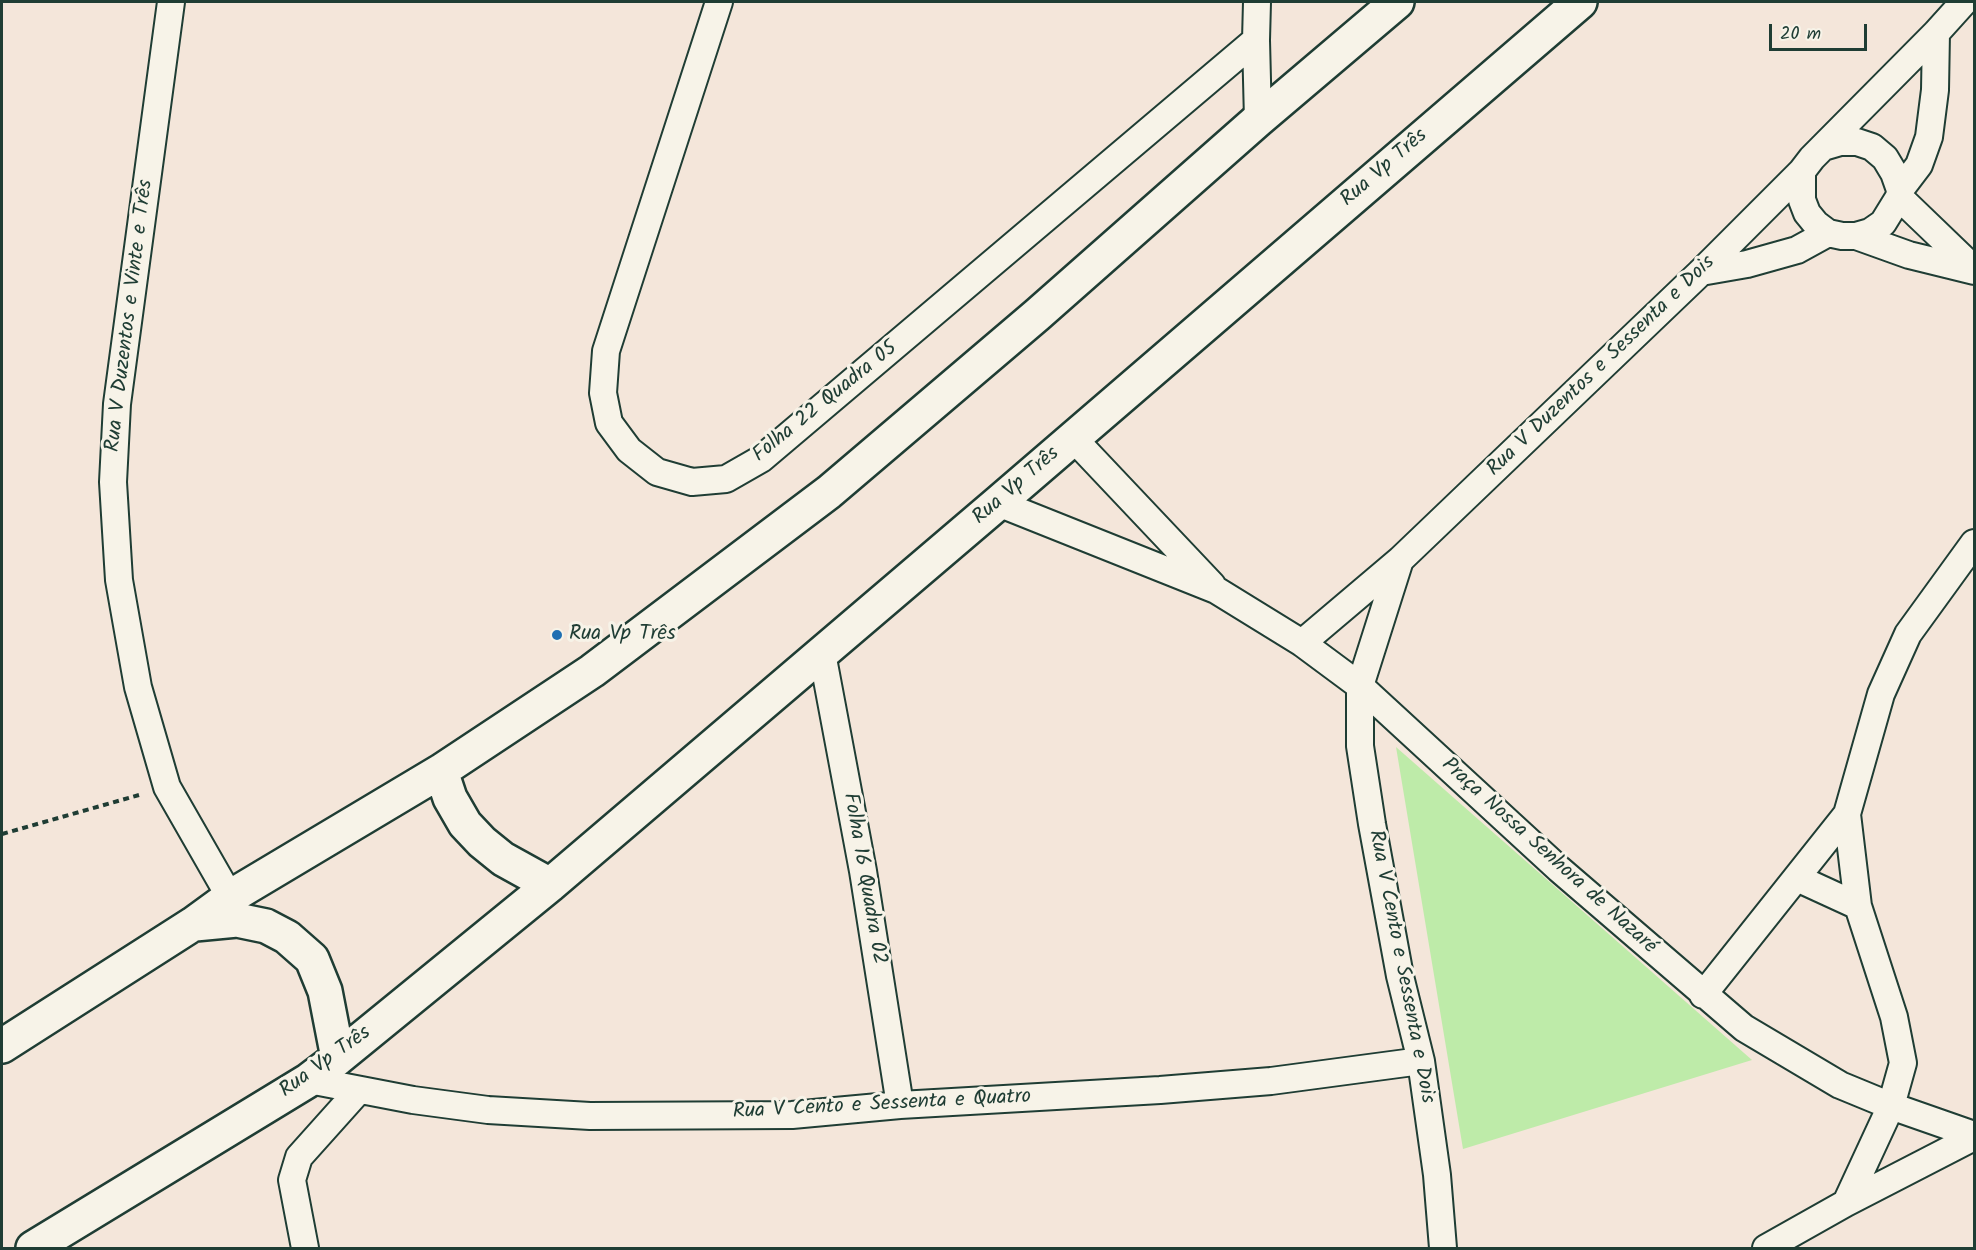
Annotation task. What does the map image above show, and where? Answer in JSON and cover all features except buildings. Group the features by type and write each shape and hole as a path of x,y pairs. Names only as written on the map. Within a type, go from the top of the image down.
{"main road":[{"path":"2,1046 193,924 230,897 441,771 592,671 829,492 1037,315 1258,120 1397,2"},
{"name":"Rua Vp Três","path":"54,1244 309,1080 338,1058 550,885 1580,2"},
{"path":"441,771 450,798 465,824 482,842 503,860 550,885"},
{"path":"193,924 237,920 266,926 287,937 312,959 325,992 338,1058"}],"street":[{"name":"Rua V Duzentos e Vinte e Três","path":"171,2 117,404 113,482 118,580 138,687 167,787 230,897"},
{"name":"Folha 22 Quadra 05","path":"719,2 606,351 603,393 609,423 629,450 657,472 692,482 726,479 761,459 1256,40"},
{"path":"1257,2 1258,120"},
{"name":"Rua V Duzentos e Sessenta e Dois","path":"1302,643 1400,560 1701,272 1964,2"},
{"path":"1856,237 1870,232 1883,223 1919,165 1929,137 1935,90 1936,33"},
{"path":"1840,142 1857,142 1872,147 1885,158 1900,194 1974,270 1909,255 1856,237 1842,236 1816,225 1807,213 1802,200 1813,159 1840,142"},
{"path":"1701,272 1747,264 1797,250 1828,232"},
{"name":"Praça Nossa Senhora de Nazaré","path":"1073,438 1216,590"},
{"name":"Praça Nossa Senhora de Nazaré","path":"998,503 1216,590 1302,643 1360,686 1559,869 1744,1028 1840,1085 1974,1136"},
{"path":"1704,995 1847,814 1881,694 1908,634 1974,543"},
{"name":"Rua V Duzentos e Sessenta e Dois","path":"1360,686 1400,560"},
{"name":"Folha 16 Quadra 02","path":"822,653 862,872 900,1105"},
{"name":"Rua V Cento e Sessenta e Dois","path":"1360,686 1360,746 1400,976 1421,1061 1437,1175 1443,1248"},
{"path":"1846,1203 1891,1106 1903,1064 1894,1017 1858,906 1847,814"},
{"path":"1797,878 1858,906"},
{"name":"Rua V Cento e Sessenta e Quatro","path":"309,1080 413,1100 488,1110 590,1116 792,1115 900,1105 1237,1084 1421,1061"},
{"path":"305,1248 292,1180 299,1157 359,1090"},
{"path":"1766,1248 1974,1136"}],"path":[{"path":"2,834 167,787"}],"green space":[{"path":"1396,747 1752,1060 1463,1149"}],"place":[{"name":"Rua Vp Três","path":"557,635"}]}
